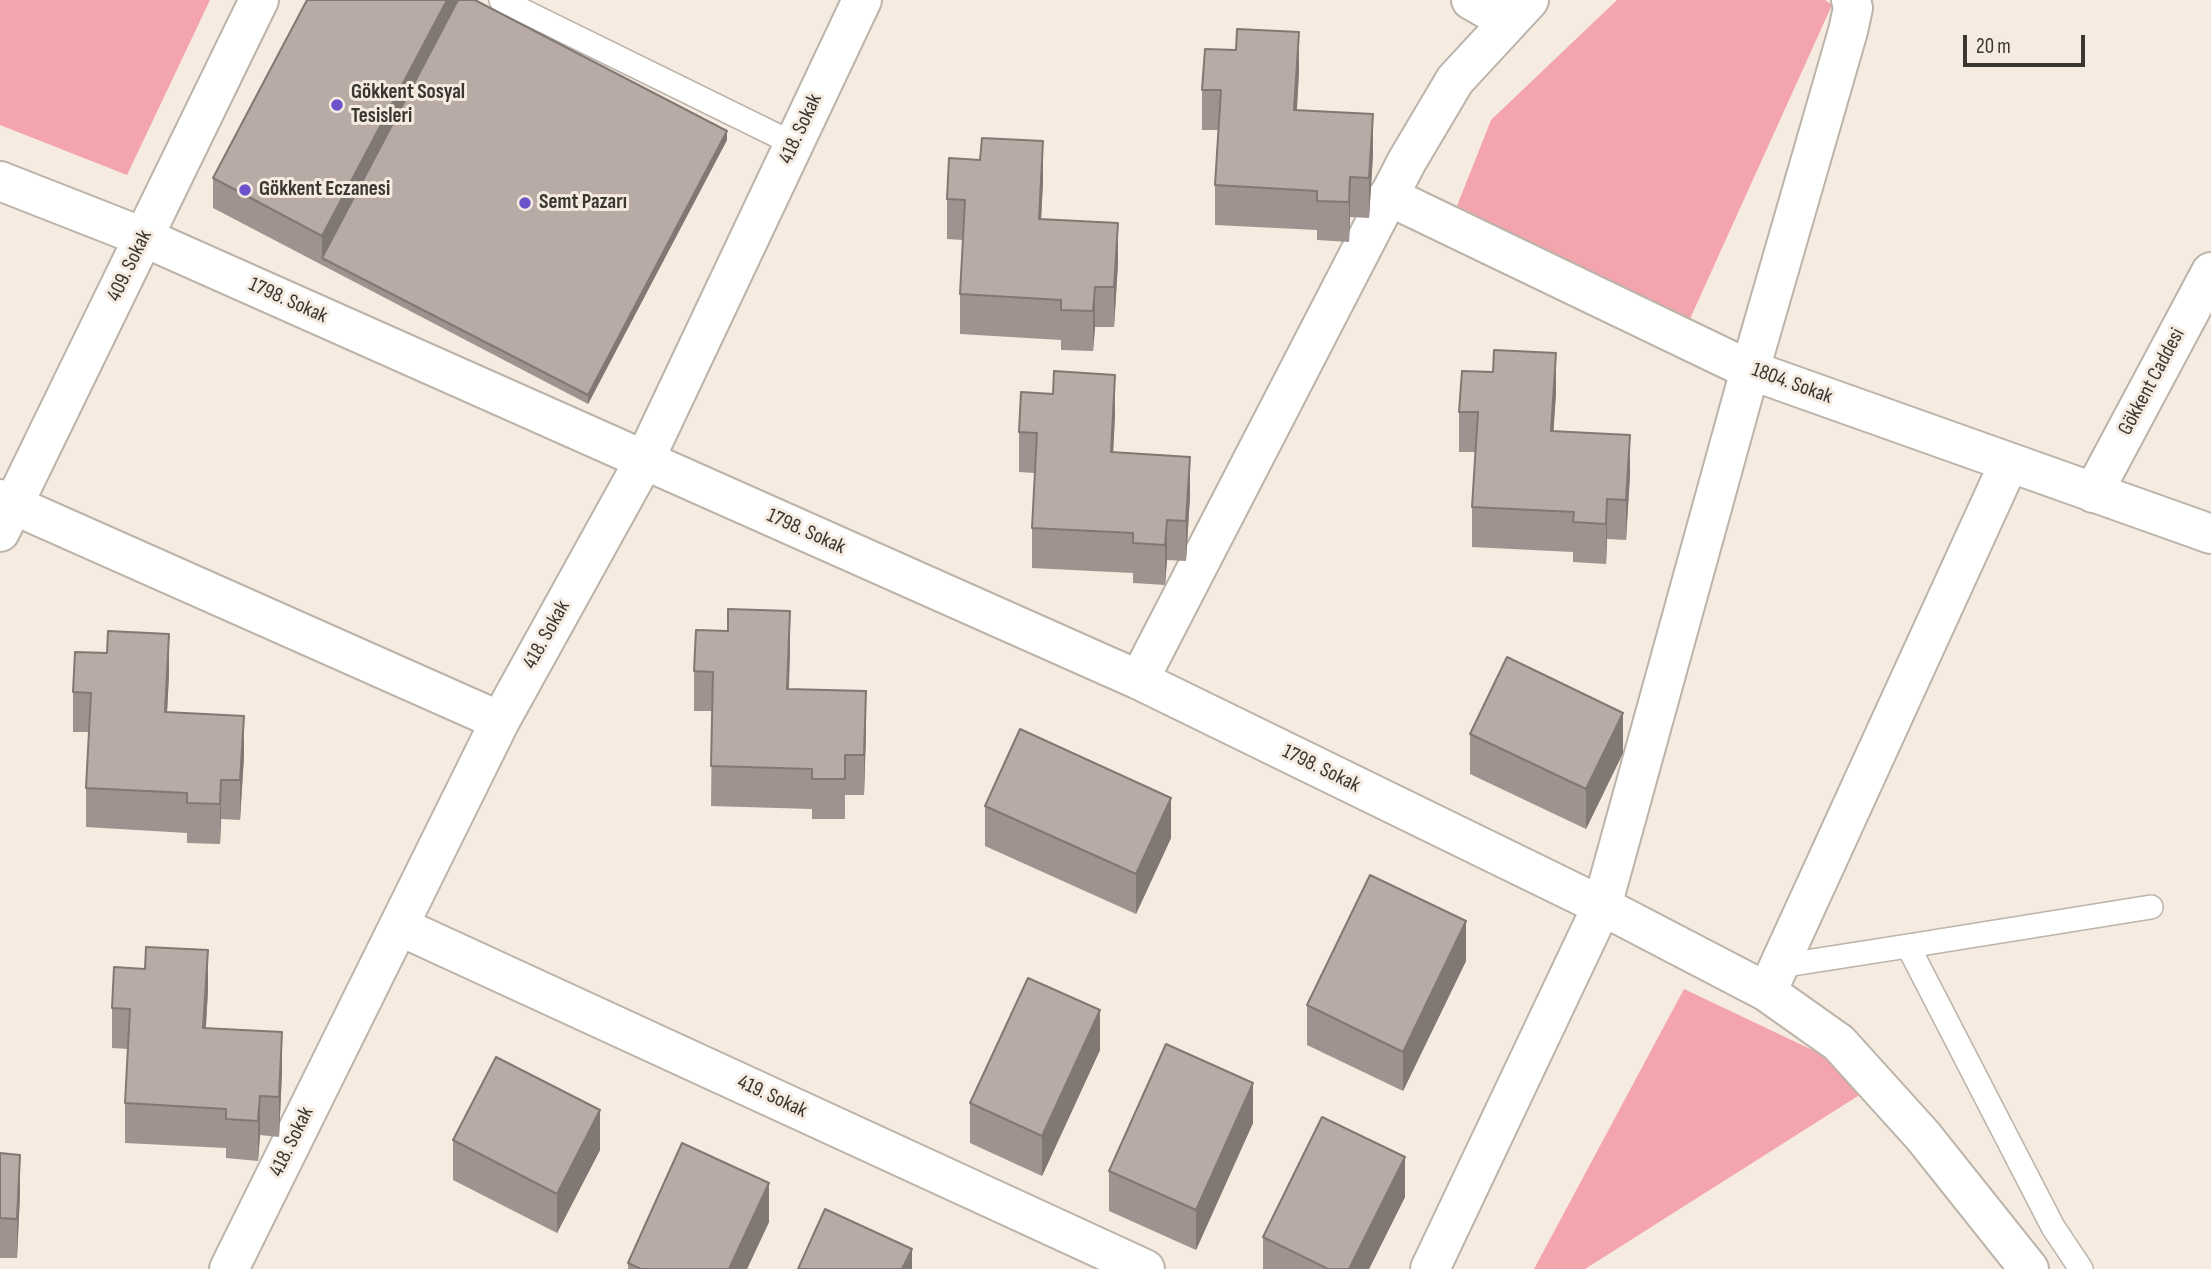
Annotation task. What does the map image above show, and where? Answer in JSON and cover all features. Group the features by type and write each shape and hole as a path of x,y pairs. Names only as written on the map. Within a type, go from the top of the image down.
{"street":[{"name":"409. Sokak","path":"5,512 144,237 259,0"},
{"name":"418. Sokak","path":"229,1269 500,721 645,459 862,0"},
{"path":"1139,680 1388,196 1455,80 1518,10 1471,0"},
{"path":"1430,1269 1602,906 1750,370 1848,31 1853,8 1851,0"},
{"name":"1798. Sokak","path":"0,181 144,237 1139,680 1602,906 1774,979 1839,1043 1923,1136 2029,1269"},
{"name":"1804. Sokak","path":"1388,196 1750,370 2211,534"},
{"name":"Gökkent Caddesi","path":"2093,493 2211,272"},
{"path":"1774,979 2008,463"},
{"path":"5,512 500,721"},
{"name":"419. Sokak","path":"399,926 1145,1269"}],"lane":[{"path":"501,0 794,144"},
{"path":"1774,979 1908,946 2151,907"},
{"path":"1908,946 2053,1227 2081,1269"}],"shaded area":[{"path":"0,0 210,0 127,175 0,125"},
{"path":"1617,0 1825,0 1832,5 1689,321 1457,206 1491,120"},
{"path":"1684,989 1880,1082 1585,1269 1534,1269"}],"building":[{"name":"Gökkent Sosyal Tesisleri","path":"307,0 447,0 322,236 213,178"},
{"name":"Semt Pazarı","path":"458,0 475,0 727,131 588,395 322,258"},
{"path":"1237,29 1299,32 1294,110 1373,114 1369,178 1350,177 1349,202 1317,201 1317,191 1215,185 1221,90 1202,90 1205,49 1236,50"},
{"path":"982,138 1043,141 1039,219 1118,223 1114,287 1095,287 1093,311 1061,310 1061,300 960,294 965,200 947,199 949,158 980,160"},
{"path":"1494,350 1556,353 1551,431 1630,435 1626,500 1607,499 1606,524 1573,522 1574,512 1472,507 1478,412 1459,412 1462,371 1493,372"},
{"path":"1054,371 1115,375 1111,452 1190,457 1186,521 1167,520 1165,545 1133,543 1133,533 1032,528 1037,433 1019,432 1021,392 1053,394"},
{"path":"728,609 790,611 787,689 866,691 864,755 845,755 845,779 812,779 812,769 711,766 713,672 694,671 696,630 728,631"},
{"path":"108,631 169,634 165,712 244,716 240,780 221,780 220,804 187,803 187,793 86,788 91,693 73,692 75,652 107,653"},
{"path":"1507,657 1623,713 1586,789 1470,734"},
{"path":"1020,729 1171,798 1136,874 985,806"},
{"path":"1370,875 1466,921 1403,1052 1307,1005"},
{"path":"146,947 208,950 203,1028 282,1032 279,1097 260,1096 258,1121 226,1119 226,1109 125,1103 130,1009 112,1008 114,967 145,969"},
{"path":"1028,978 1100,1010 1042,1136 970,1103"},
{"path":"1166,1044 1253,1083 1196,1210 1109,1171"},
{"path":"496,1057 600,1110 557,1194 453,1140"},
{"path":"1322,1117 1405,1157 1349,1269 1328,1269 1263,1237"},
{"path":"682,1143 769,1183 729,1269 641,1269 628,1263"},
{"path":"0,1153 20,1155 17,1219 0,1218"},
{"path":"825,1209 912,1249 902,1269 798,1269"}],"place":[{"name":"Gökkent Sosyal Tesisleri","path":"337,105"},
{"name":"Gökkent Eczanesi","path":"245,190"},
{"name":"Semt Pazarı","path":"525,203"}]}
